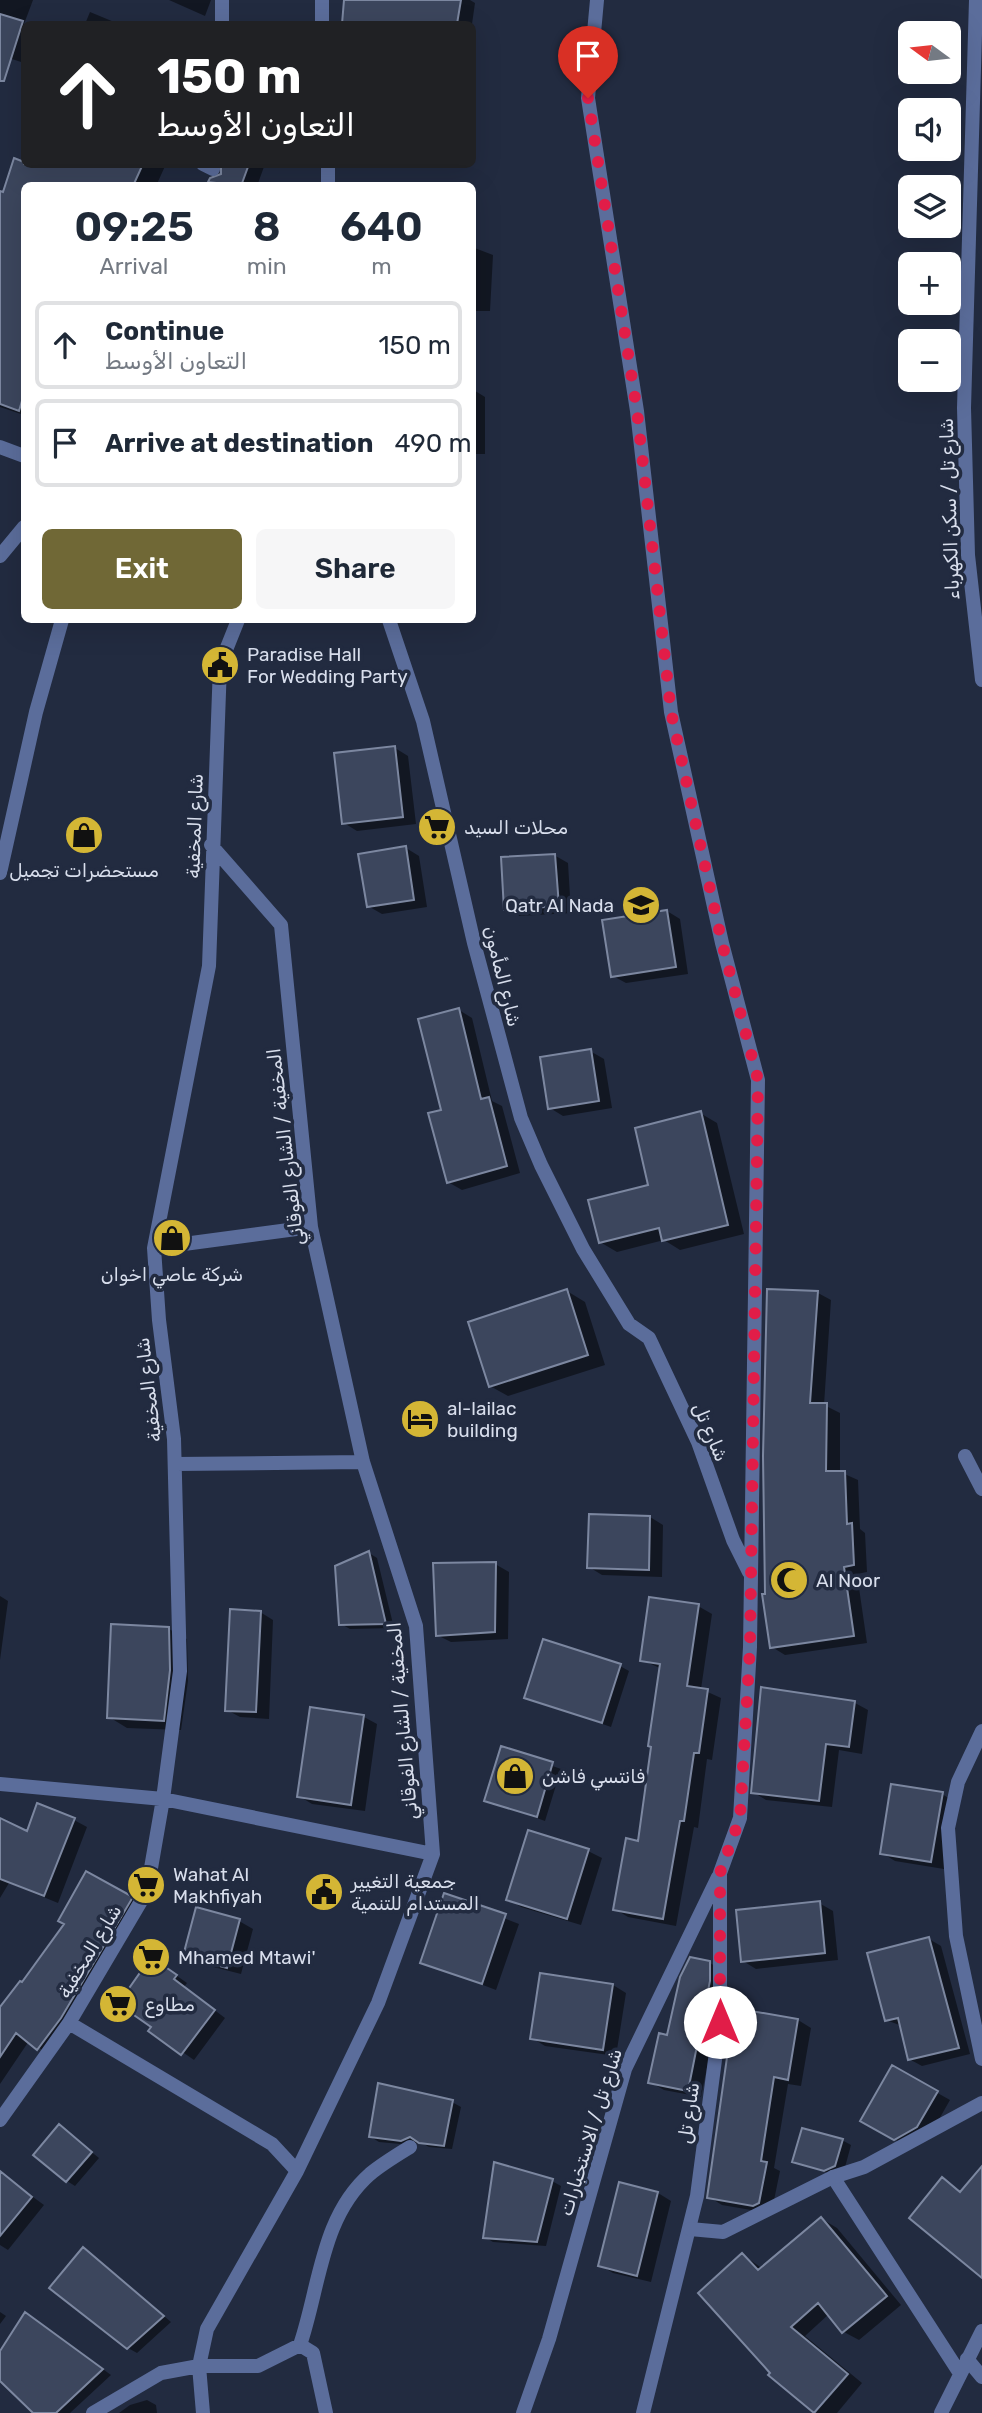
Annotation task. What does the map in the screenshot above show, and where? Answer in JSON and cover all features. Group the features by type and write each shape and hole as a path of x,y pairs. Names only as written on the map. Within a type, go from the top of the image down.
{"street":[{"path":"222,0 222,21"},
{"path":"321,0 322,21"},
{"path":"597,0 588,98 637,411 671,712 722,943 758,1080 750,1573"},
{"name":"شارع تل / سكن الكهرباء","path":"976,0 964,408 968,555 982,680"},
{"path":"0,447 21,455"},
{"path":"0,555 21,530"},
{"path":"0,873 36,712 61,623"},
{"name":"شارع المخفية","path":"0,2119 69,2023 147,1891 163,1799 180,1671 175,1464 154,1248 209,967 211,845 220,665 237,623"},
{"name":"شارع المأمون","path":"390,623 423,721 474,943 516,1105 569,1224 628,1324"},
{"name":"المخفية / الشارع الفوقاني","path":"203,2413 199,2367 208,2329 297,2171 378,2003 433,1854 416,1626 363,1462 311,1227 281,925 211,845"},
{"path":"154,1248 311,1227"},
{"name":"شارع تل","path":"628,1324 649,1338 698,1442 733,1540 750,1573 750,1647 740,1818 720,1873 720,2022 690,2229 643,2413"},
{"path":"965,1456 982,1489"},
{"path":"175,1464 363,1462"},
{"path":"982,1731 958,1782 948,1828 956,1936 982,2059"},
{"path":"0,1784 163,1799 433,1854"},
{"name":"شارع تل / الاستخبارات","path":"523,2413 549,2339 625,2069 720,1873"},
{"path":"69,2023 272,2144 297,2171"},
{"path":"690,2229 723,2232 833,2178 864,2168 982,2103"},
{"path":"93,2413 161,2373 199,2367 258,2365 300,2345 314,2303 325,2244 351,2196 370,2174 410,2147"},
{"path":"833,2178 959,2372"},
{"path":"942,2413 959,2372 982,2331"},
{"path":"300,2345 313,2353 326,2413"},
{"path":"967,2359 982,2377"}],"building":[{"path":"344,0 461,0 458,21 342,21"},
{"path":"0,14 23,21 4,81 0,81"},
{"path":"14,158 21,161 21,168 141,168 135,182 21,182 19,411 0,404 0,191 3,192"},
{"path":"221,168 248,168 242,182 208,182 210,178 221,174"},
{"path":"395,746 403,817 342,824 334,753"},
{"path":"406,846 414,900 367,907 358,854"},
{"path":"555,854 559,906 504,910 501,857"},
{"path":"667,910 676,967 611,977 602,920"},
{"path":"459,1008 481,1099 489,1097 507,1166 447,1183 428,1113 441,1110 418,1019"},
{"path":"591,1049 599,1101 548,1109 540,1057"},
{"path":"701,1111 728,1225 662,1241 659,1228 599,1243 588,1200 648,1185 635,1128"},
{"path":"567,1289 588,1355 489,1387 468,1322"},
{"path":"767,1289 818,1291 810,1403 827,1403 826,1471 845,1471 847,1524 852,1523 854,1565 844,1567 854,1636 770,1648 762,1594 765,1594 763,1456"},
{"path":"589,1514 650,1516 649,1570 587,1568"},
{"path":"369,1551 386,1624 339,1625 335,1566"},
{"path":"496,1562 495,1632 436,1636 433,1563"},
{"path":"649,1597 699,1604 687,1686 708,1689 699,1753 694,1753 684,1821 680,1821 663,1919 613,1910 626,1838 638,1841 651,1747 648,1746 660,1664 640,1661"},
{"path":"230,1609 261,1611 256,1712 225,1711"},
{"path":"111,1624 169,1627 170,1670 164,1721 107,1718"},
{"path":"543,1639 621,1664 602,1723 524,1698"},
{"path":"761,1687 855,1701 849,1747 826,1744 819,1801 751,1793"},
{"path":"310,1707 364,1715 351,1805 297,1797"},
{"path":"501,1746 553,1762 537,1817 484,1801"},
{"path":"891,1784 943,1792 931,1862 880,1854"},
{"path":"37,1803 75,1818 44,1896 0,1879 0,1818 27,1831"},
{"path":"528,1830 589,1849 567,1919 506,1900"},
{"path":"86,1871 133,1897 61,2018 37,2050 16,2033 0,2057 0,2007 20,1981 22,1982 64,1924 58,1921"},
{"path":"444,1893 506,1914 482,1984 420,1963"},
{"path":"820,1901 825,1953 741,1962 736,1910"},
{"path":"196,1907 240,1919 227,1968 183,1956"},
{"path":"929,1937 959,2048 908,2060 898,2018 885,2021 867,1953"},
{"path":"151,1957 177,1975 174,1979 215,2010 181,2055 148,2031 151,2027 118,2004"},
{"path":"690,1957 710,1961 710,1981 688,2091 648,2083 659,2033 667,2035 680,1977"},
{"path":"540,1973 613,1984 603,2050 530,2039"},
{"path":"734,2008 798,2019 788,2080 774,2077 761,2161 767,2162 759,2203 753,2206 707,2198"},
{"path":"892,2065 938,2091 917,2127 894,2140 860,2121"},
{"path":"378,2083 453,2100 444,2146 419,2143 410,2137 401,2141 369,2137"},
{"path":"59,2124 92,2152 66,2182 33,2155"},
{"path":"802,2128 843,2139 835,2166 824,2171 792,2162"},
{"path":"494,2162 553,2179 537,2242 483,2238"},
{"path":"982,2166 982,2278 909,2218 942,2177 960,2192"},
{"path":"0,2171 32,2197 0,2236"},
{"path":"619,2182 658,2192 637,2276 598,2266"},
{"path":"821,2217 887,2296 842,2333 818,2303 791,2327 848,2374 814,2413 768,2375 770,2373 698,2293 742,2253 758,2270"},
{"path":"83,2247 164,2316 127,2349 49,2288"},
{"path":"25,2312 103,2369 56,2413 33,2413 0,2381 0,2351"}],"place":[{"name":"Paradise Hall For Wedding Party","path":"220,665"},
{"name":"محلات السيد","path":"437,827"},
{"name":"مستحضرات تجميل","path":"84,835"},
{"name":"Qatr Al Nada","path":"641,905"},
{"name":"شركة عاصي اخوان","path":"172,1238"},
{"name":"al-lailac building","path":"420,1419"},
{"name":"Al Noor","path":"789,1580"},
{"name":"فانتسي فاشن","path":"515,1776"},
{"name":"Wahat Al Makhfiyah","path":"146,1885"},
{"name":"جمعية التغيير المستدام للتنمية","path":"324,1892"},
{"name":"Mhamed Mtawi'","path":"151,1957"},
{"name":"مطاوع","path":"118,2004"}],"route":[{"path":"588,98 637,411 671,712 722,943 758,1080 750,1647 740,1818 720,1873 720,2022"}]}
